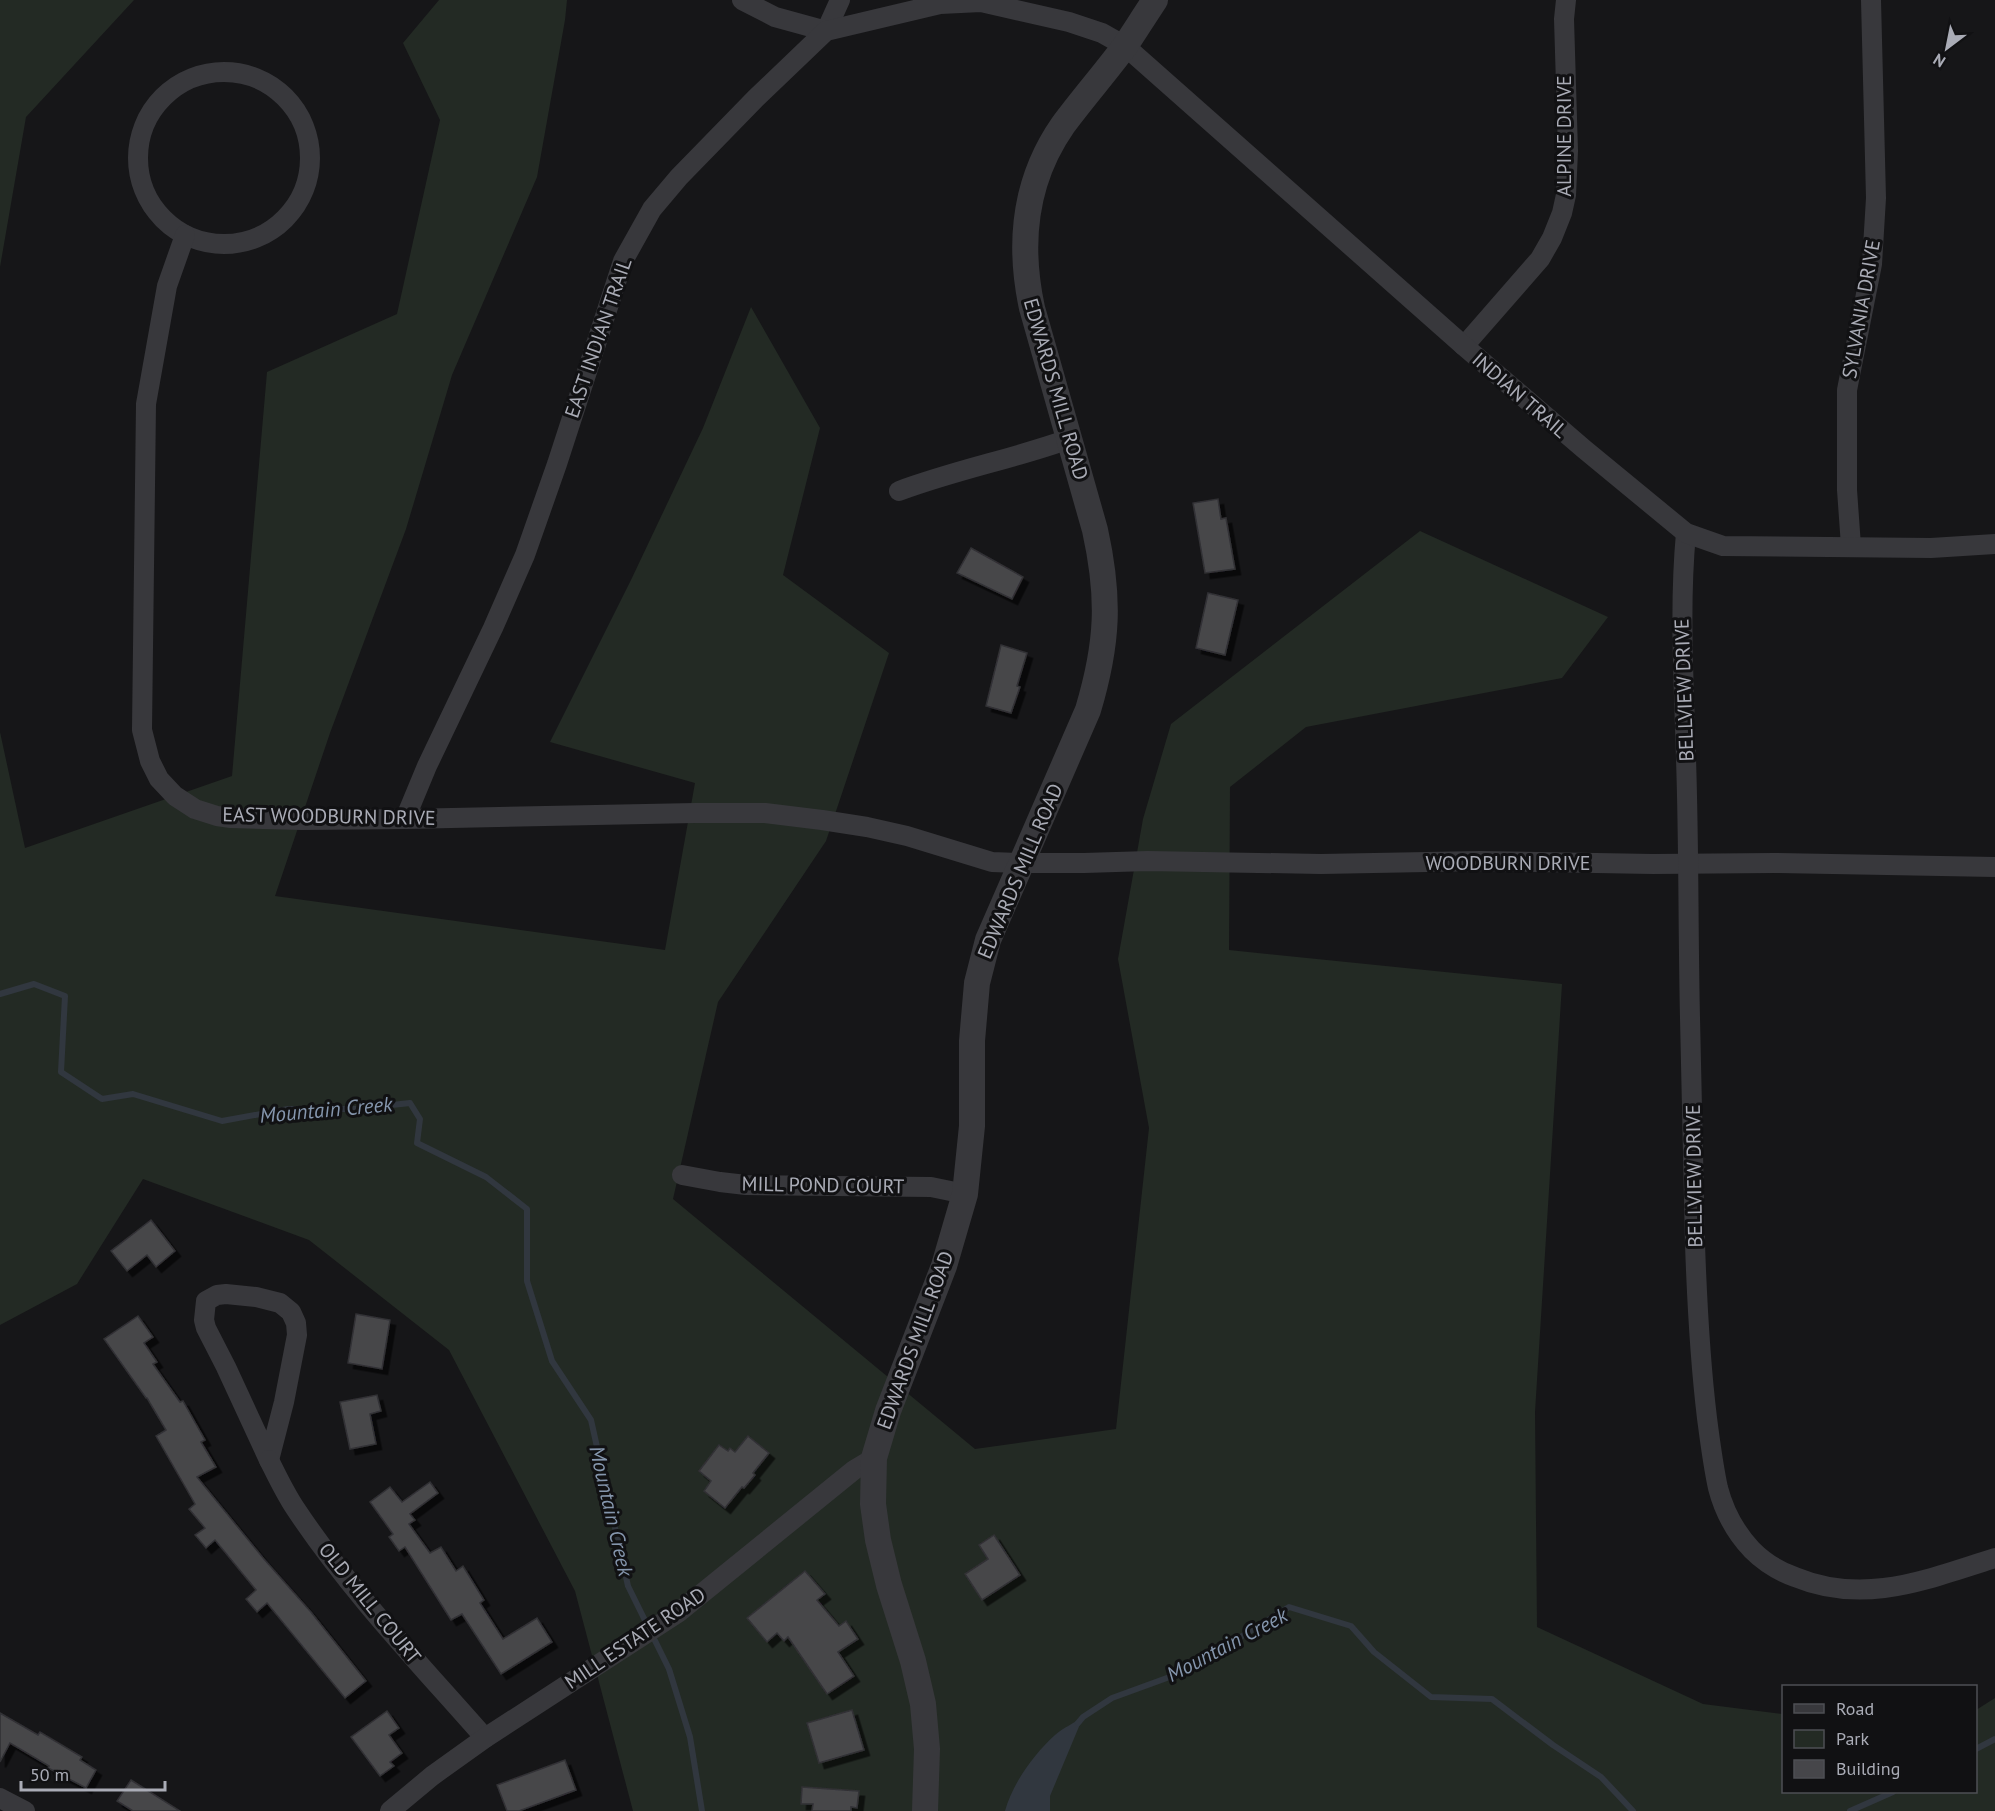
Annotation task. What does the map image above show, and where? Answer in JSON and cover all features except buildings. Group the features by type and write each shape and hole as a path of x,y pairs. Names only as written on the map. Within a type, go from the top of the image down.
{"street":[{"path":"742,0 775,17 826,31 940,4 981,2 1069,22 1102,33 1125,46"},
{"path":"826,31 840,0"},
{"name":"EDWARDS MILL ROAD","path":"925,1811 927,1749 923,1704 878,1540 873,1504 874,1458 888,1411 944,1266 965,1194 972,1126 972,1041 977,983 988,940 1088,710 1104,644 1106,603 1101,558 1026,283 1024,244 1026,217 1032,190 1043,160 1053,142 1125,46 1155,0"},
{"name":"ALPINE DRIVE","path":"1464,346 1540,259 1562,213 1566,195 1568,152 1564,19 1566,0"},
{"name":"SYLVANIA DRIVE","path":"1851,546 1847,490 1847,390 1872,264 1876,198 1871,0"},
{"name":"EAST INDIAN TRAIL","path":"405,819 427,766 525,555 557,464 613,286 632,242 652,209 679,177 826,31"},
{"name":"INDIAN TRAIL","path":"1125,46 1464,346 1686,533 1723,546 1931,548 1995,544"},
{"path":"225,72 244,75 262,82 279,92 292,106 302,123 308,141 310,160 308,179 301,197 276,227 251,240 222,245 203,242 185,235 169,225 155,211 142,185 137,156 146,119 157,103 171,90 206,74 225,72"},
{"name":"EAST WOODBURN DRIVE","path":"185,235 167,286 146,404 142,730 150,761 159,779 175,796 195,808 217,816 302,820 765,813 867,827 907,836 992,862 1022,863"},
{"path":"899,491 936,477 1036,451 1069,439"},
{"name":"BELLVIEW DRIVE","path":"1686,533 1682,572 1682,619 1696,1293 1701,1372 1718,1488 1726,1512 1736,1530 1761,1559 1808,1583 1857,1591 1882,1590 1917,1582 1995,1558"},
{"name":"WOODBURN DRIVE","path":"1022,863 1148,861 1321,864 1480,861 1995,867"},
{"name":"MILL POND COURT","path":"682,1175 746,1185 931,1187 965,1194"},
{"name":"OLD MILL COURT","path":"269,1460 284,1402 297,1335 296,1323 291,1312 280,1303 256,1297 218,1296 206,1301 204,1320 206,1328 269,1460 294,1507 381,1619 484,1738"},
{"name":"MILL ESTATE ROAD","path":"390,1811 432,1776 484,1738 678,1612 854,1470 874,1458"},
{"path":"0,1798 25,1811"}],"green space":[{"path":"0,0 134,0 26,117 0,267"},
{"path":"439,0 567,0 537,177 452,375 406,529 330,733 275,896 665,950 695,783 550,742 631,580 703,428 751,307 820,428 783,575 889,653 826,841 718,1002 673,1199 975,1449 1116,1429 1149,1128 1118,959 1143,819 1171,724 1420,531 1608,617 1562,678 1306,727 1230,787 1229,950 1562,984 1535,1412 1537,1627 1703,1704 1782,1714 1782,1793 1977,1793 1977,1709 1995,1698 1995,1811 633,1811 575,1591 449,1350 309,1240 143,1179 77,1284 0,1325 0,732 25,848 232,776 267,372 397,314 440,120 403,43"}],"shaded area":[{"path":"1083,1717 1050,1796 1050,1811 1005,1811 1019,1780 1039,1751 1058,1732"}],"waterway":[{"name":"Mountain Creek","path":"0,994 34,984 65,996 61,1072 102,1099 133,1094 222,1121 288,1109 355,1109 410,1103 420,1119 417,1143 486,1177 527,1209 527,1281 552,1361 591,1420 628,1586 669,1669 690,1737 702,1811"},
{"name":"Mountain Creek","path":"1078,1723 1083,1717 1112,1698 1186,1671 1289,1607 1351,1626 1374,1652 1431,1697 1492,1699 1553,1745 1601,1777 1633,1811"},
{"name":"Mountain Creek","path":"1977,1748 1995,1739"},
{"name":"Mountain Creek","path":"1850,1811 1891,1793"}]}
